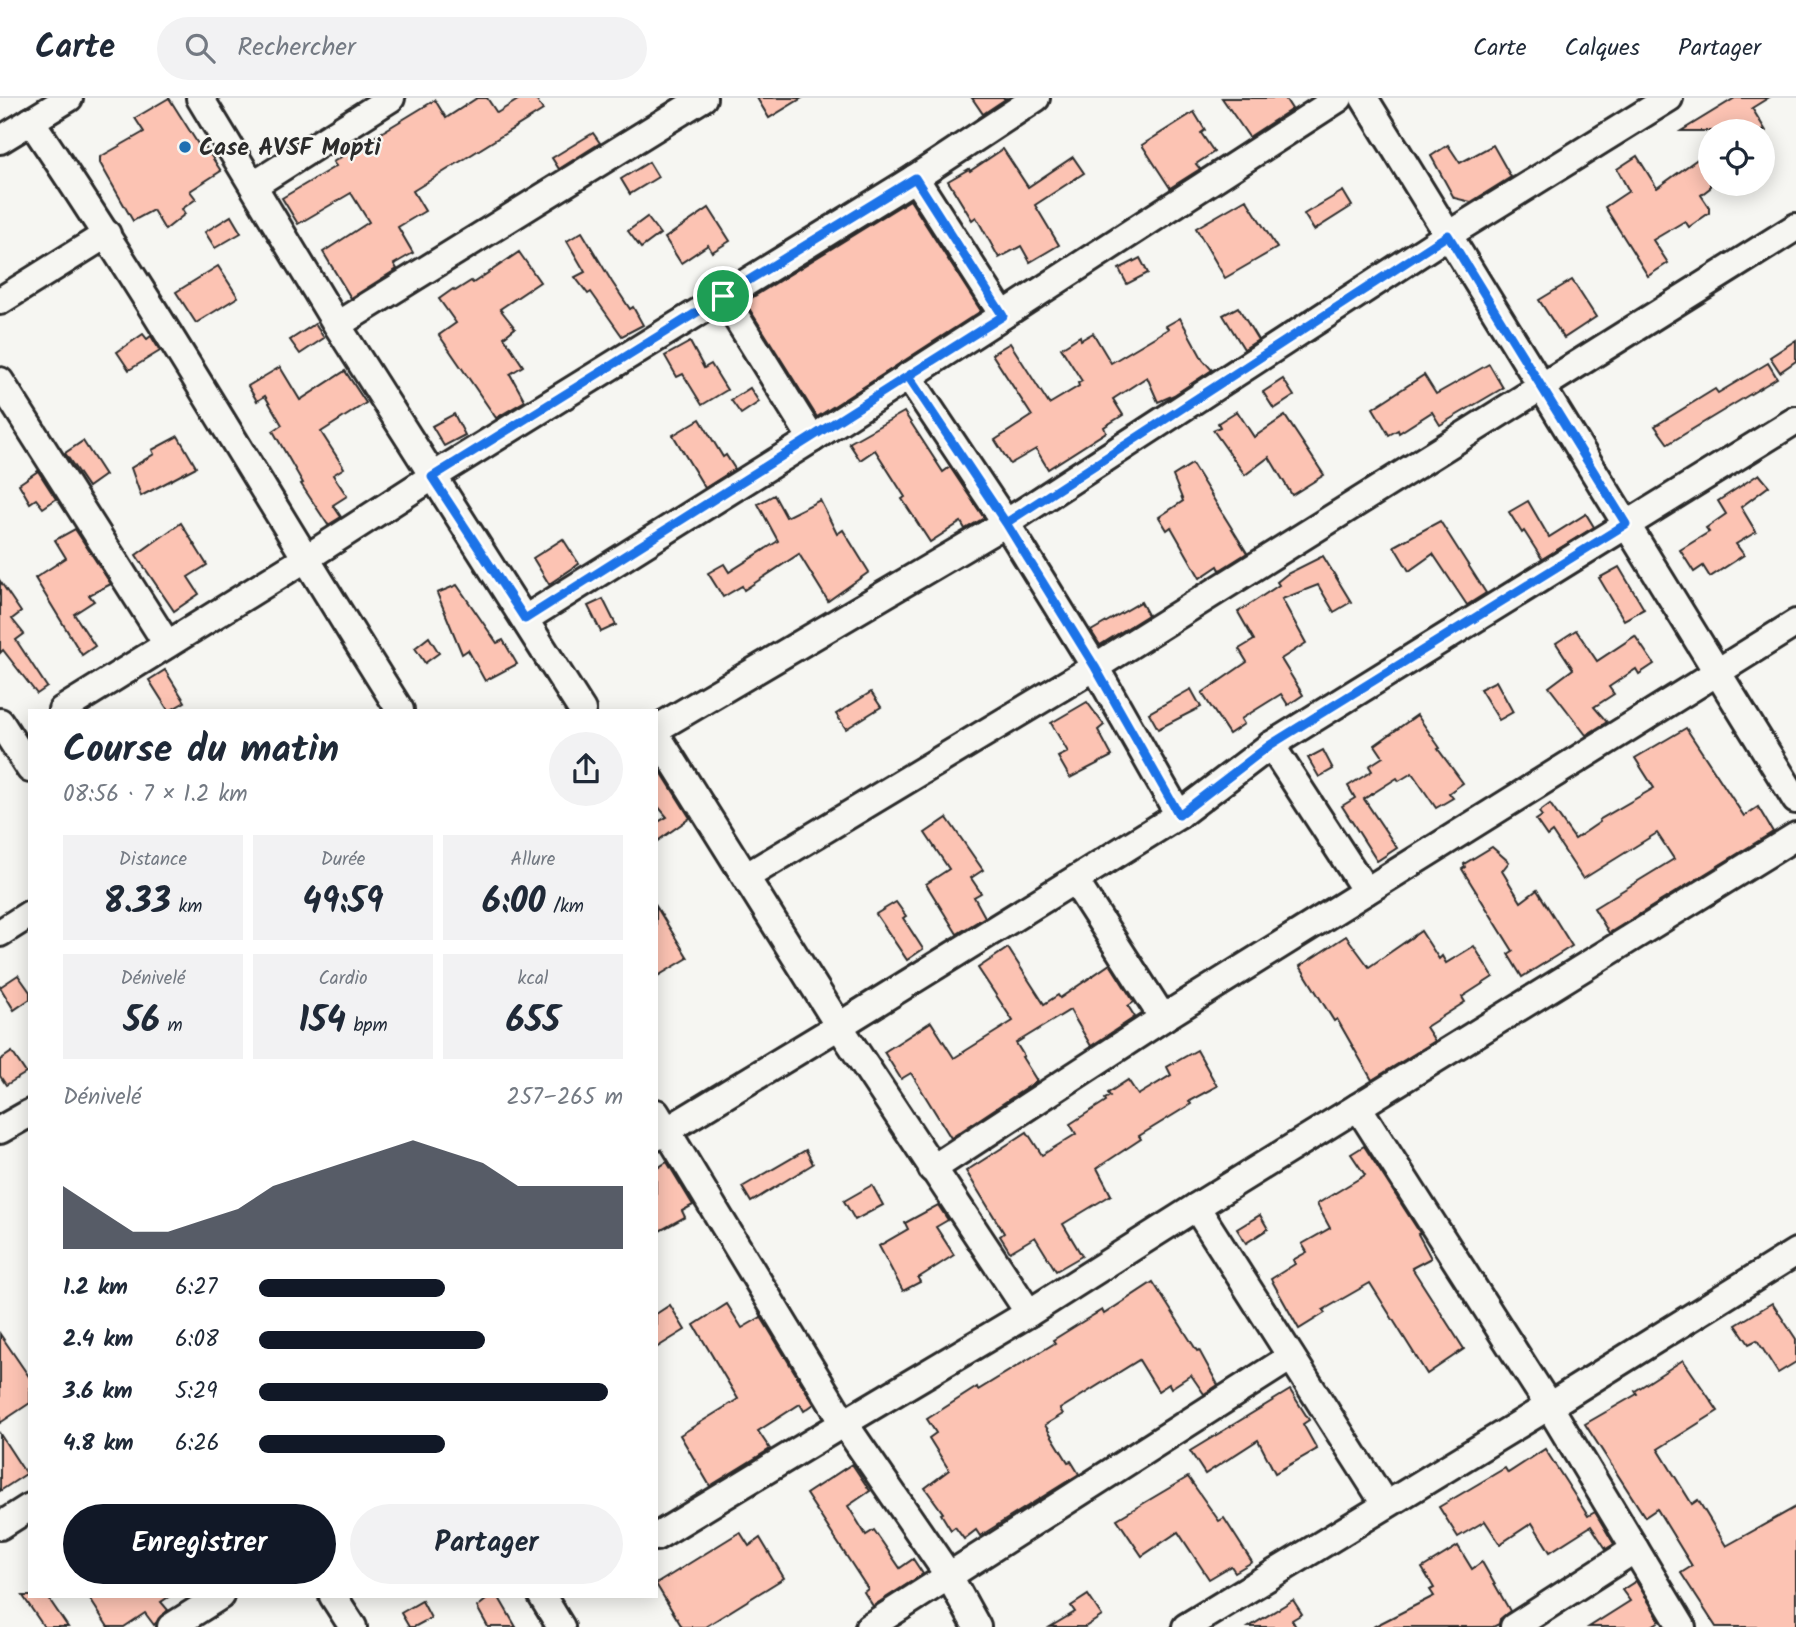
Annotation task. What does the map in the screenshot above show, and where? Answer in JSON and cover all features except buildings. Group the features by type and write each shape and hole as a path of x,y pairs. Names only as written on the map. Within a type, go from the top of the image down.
{"street":[{"path":"0,140 69,98"},
{"path":"200,98 337,325 581,709"},
{"path":"254,185 391,98"},
{"path":"337,325 703,98"},
{"path":"63,709 915,178 1037,98"},
{"path":"525,619 812,439 1339,98"},
{"path":"1364,98 1796,800"},
{"path":"658,731 1006,523 1448,235 1669,98"},
{"path":"31,121 107,233 399,709"},
{"path":"915,178 1003,316"},
{"path":"747,876 1095,667 1796,227"},
{"path":"0,301 107,233"},
{"path":"723,296 812,439"},
{"path":"908,376 1006,523 1095,667 1179,815"},
{"path":"0,381 167,644"},
{"path":"977,1627 949,1576 844,1423 660,1126 839,1026 1074,881 1179,815 1270,745 1796,420"},
{"path":"932,1169 1163,1018 1796,623"},
{"path":"14,731 28,764"},
{"path":"658,735 839,1026 1030,1313"},
{"path":"1270,745 1366,891"},
{"path":"658,1537 1030,1313 1196,1206 1796,836"},
{"path":"1074,881 1163,1018"},
{"path":"0,933 28,915"},
{"path":"1358,1107 1549,1406 1682,1627"},
{"path":"0,1130 28,1114"},
{"path":"1196,1206 1385,1504"},
{"path":"1199,1624 1385,1504 1549,1406 1796,1252"},
{"path":"869,1627 1291,1357"},
{"path":"0,1526 28,1508"},
{"path":"1514,1627 1635,1549"},
{"path":"182,1624 217,1598"},
{"path":"334,1598 353,1627"},
{"path":"550,1599 561,1627"}],"place":[{"name":"Case AVSF Mopti","path":"185,147"}],"route":[{"path":"723,296 432,477 525,619 908,376 1006,523 1095,667 1179,815 1270,745 1626,524 1448,235 1006,523 957,449 908,376 1003,316 915,178 723,296"}]}
